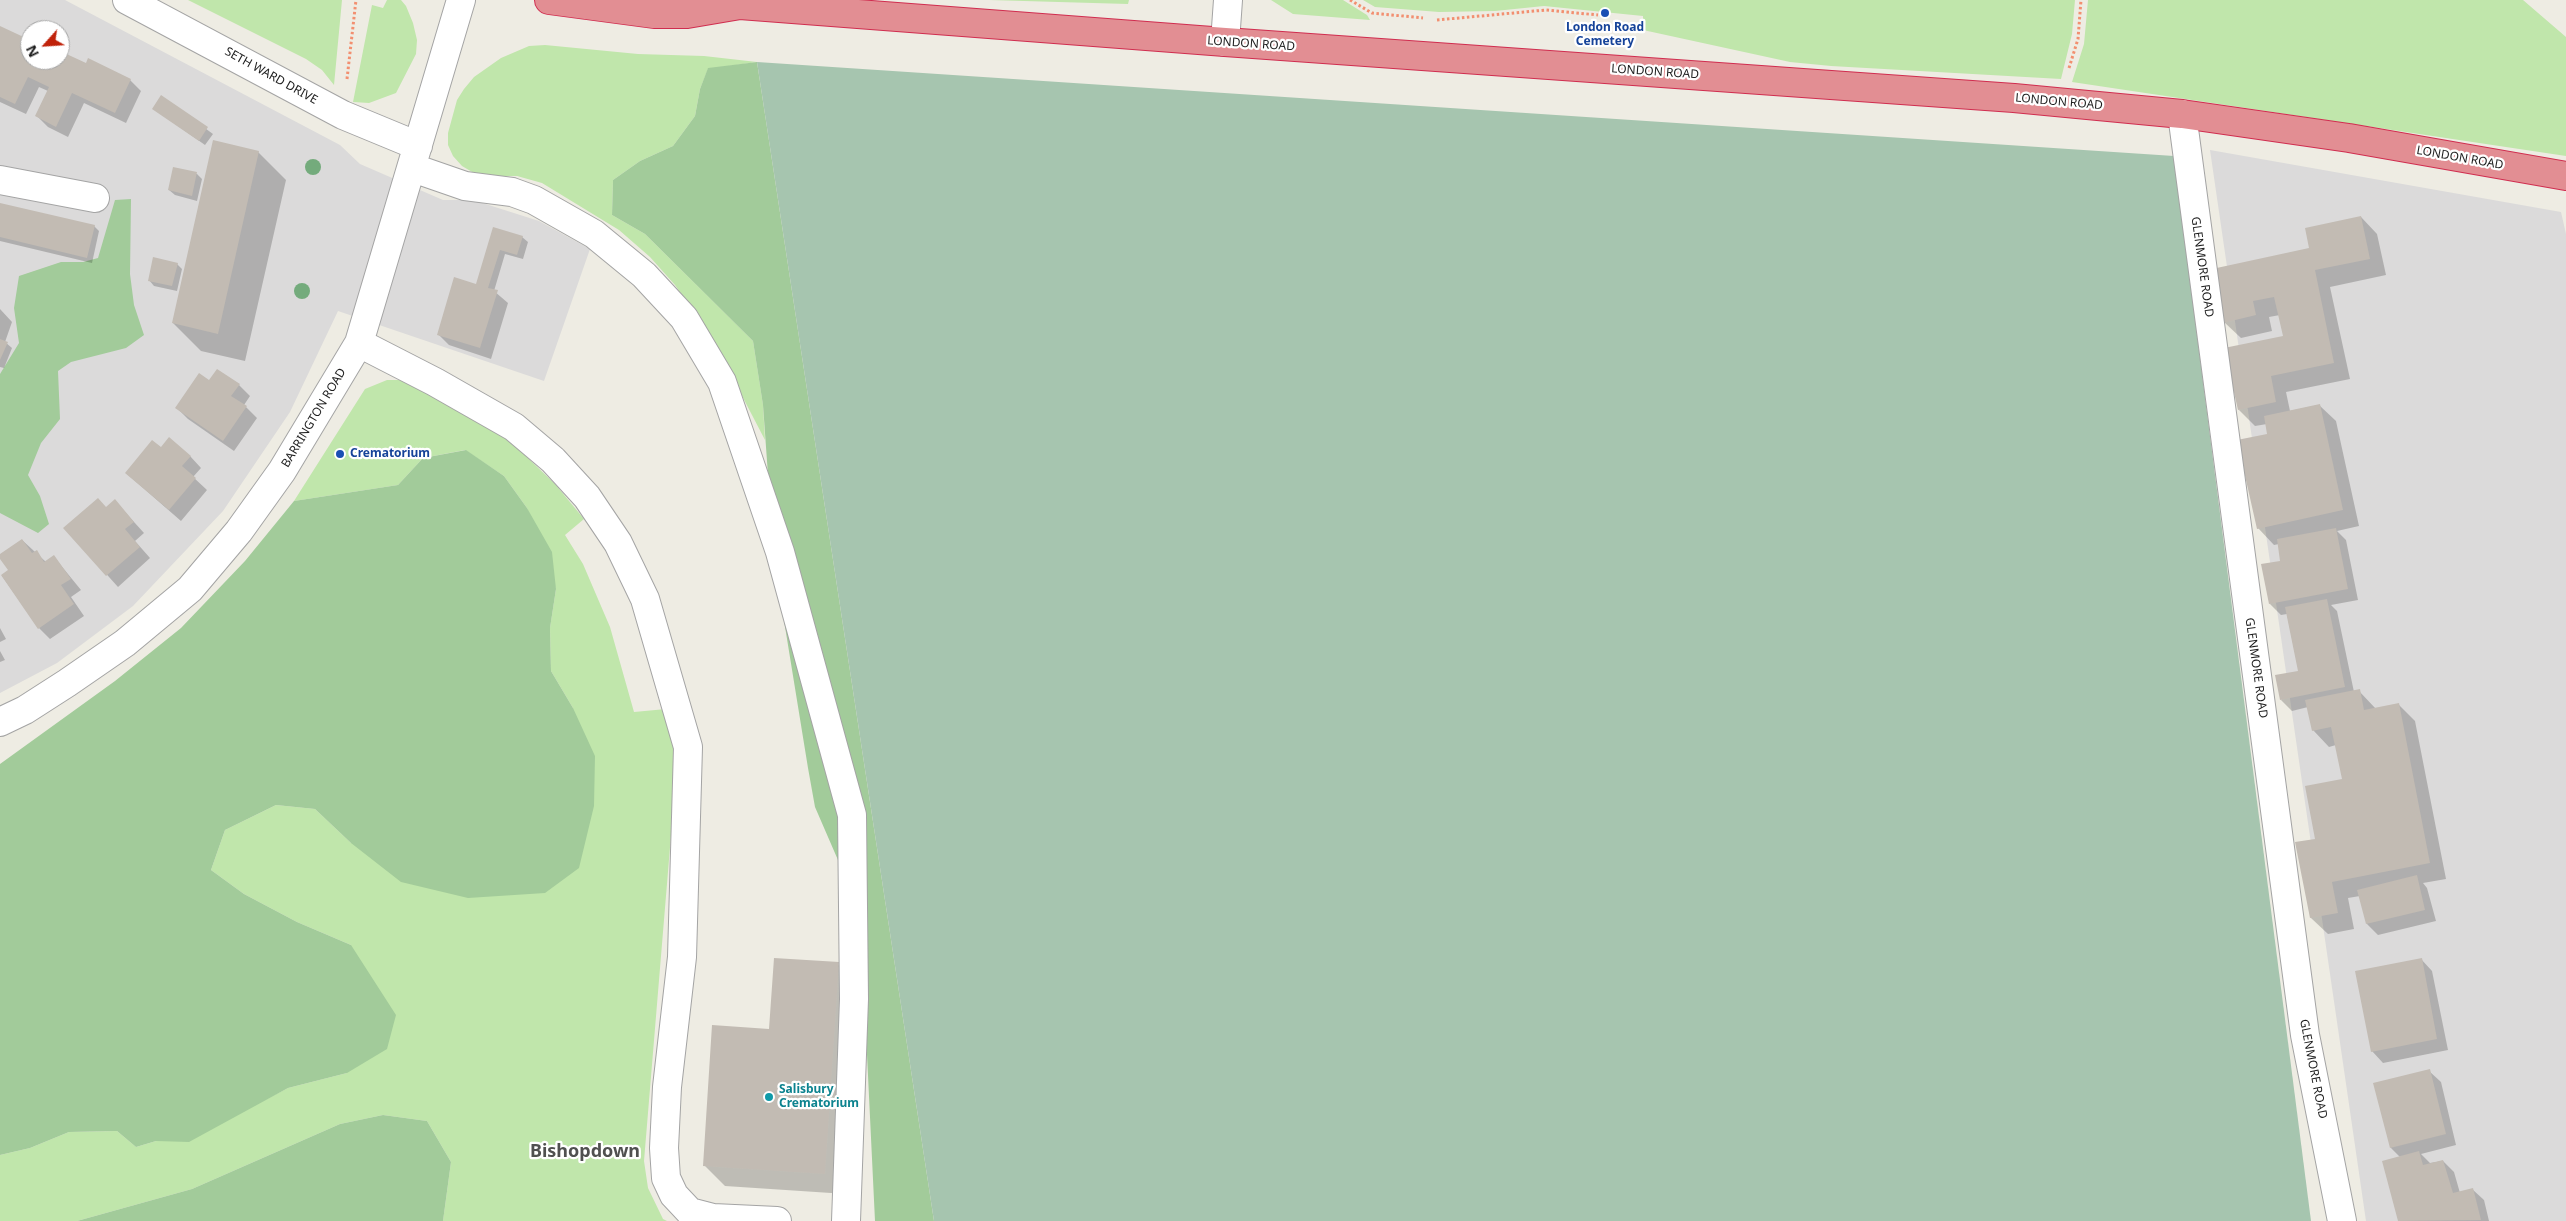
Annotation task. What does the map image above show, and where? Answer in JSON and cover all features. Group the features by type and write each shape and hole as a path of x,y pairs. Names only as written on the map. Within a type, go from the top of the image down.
{"highway":[{"name":"LONDON ROAD","path":"549,0 654,14 687,14 734,2 1225,42 2059,102 2182,114 2349,138 2566,176"}],"street":[{"name":"SETH WARD DRIVE","path":"127,0 343,114 465,186 512,192 534,200 594,234 644,275 684,318 722,382 780,552 852,815 854,999 846,1221"},
{"name":"BARRINGTON ROAD","path":"0,722 67,683 125,643 190,588 239,531 282,471 359,343 461,0"},
{"path":"1225,42 1228,0"},
{"name":"GLENMORE ROAD","path":"2182,114 2305,1034 2342,1221"},
{"path":"0,180 95,198"},
{"path":"359,343 435,382 514,427 553,460 586,497 618,544 645,599 688,747 682,957 667,1087 664,1148 666,1178 674,1195 695,1217 777,1221"}],"path":[{"path":"343,114 356,0"},
{"path":"1350,0 1372,13 1437,20 1546,10 1598,15"},
{"path":"2059,102 2078,39 2081,0"}],"shaded area":[{"path":"0,0 65,0 340,145 360,164 443,200 473,200 539,221 590,249 544,381 338,311 290,412 223,511 133,606 57,663 0,693"},
{"path":"2210,150 2561,212 2566,234 2566,1221 2366,1221"}],"green space":[{"path":"188,0 342,0 334,85 322,70 306,59"},
{"path":"387,0 401,0 406,6 417,40 416,54 396,93 369,103 353,102 372,5 383,8"},
{"path":"989,0 1129,0 1128,4"},
{"path":"1271,0 1343,0 1367,15 1370,20 1293,14"},
{"path":"1363,0 2075,0 2072,34 2061,79 1790,62 1643,30 1643,16 1544,6 1495,11 1439,12 1375,7"},
{"path":"2088,0 2523,0 2566,37 2566,156 2072,82 2084,44"},
{"path":"545,45 638,54 704,56 757,62 708,69 700,89 695,116 673,146 640,161 613,180 612,215 645,234 753,341 763,405 765,440 714,342 675,285 650,257 619,230 542,183 517,176 479,176 462,166 453,156 448,145 448,133 457,100 464,89 474,77 501,58 529,46"},
{"path":"757,62 934,1221 875,1221 865,1013 867,927 815,807 774,559 763,405 753,341 645,234 612,215 613,180 640,161 673,146 695,116 700,89 708,68"},
{"path":"757,62 2174,156 2311,1221 934,1221"},
{"path":"131,199 130,274 134,305 144,335 126,348 71,362 58,371 60,419 41,443 28,475 40,496 49,524 38,533 0,513 0,374 19,343 14,308 19,276 61,262 83,262 98,258 115,200"},
{"path":"387,380 400,380 424,390 508,439 555,484 584,519 565,535 583,564 610,627 634,712 666,709 678,751 644,1161 648,1188 663,1219 667,1221 443,1221 451,1162 427,1121 383,1115 340,1124 192,1189 77,1221 0,1221 0,1155 30,1148 69,1132 117,1131 136,1147 156,1141 185,1141 288,1088 347,1073 351,945 297,922 244,894 211,870 225,830 276,805 315,809 351,843 573,708 551,671 550,628 556,589 527,508 504,476 465,450 423,458 398,485 294,501 365,389"},
{"path":"466,450 504,476 527,508 552,552 556,589 550,628 551,671 573,708 595,756 594,806 579,868 545,893 468,898 401,882 351,843 315,809 276,805 225,830 211,870 244,894 297,922 351,945 396,1015 387,1049 347,1073 288,1088 189,1142 156,1141 136,1147 117,1131 69,1132 30,1148 0,1155 0,764 115,681 181,628 245,561 294,501 398,485 423,458"},
{"path":"383,1115 427,1121 451,1162 443,1221 77,1221 192,1189 340,1124"}],"building":[{"path":"0,26 20,35 20,70 70,70 70,56 86,63 88,58 131,79 115,113 72,93 56,127 35,116 49,87 28,77 15,104 0,97"},
{"path":"161,95 208,127 199,141 152,109"},
{"path":"213,140 259,151 218,334 172,323"},
{"path":"173,167 197,172 192,196 168,190"},
{"path":"0,203 95,225 87,258 0,237"},
{"path":"2361,216 2370,259 2315,270 2334,363 2271,376 2276,402 2238,410 2224,348 2283,336 2274,297 2253,301 2256,315 2223,323 2212,269 2309,248 2305,228"},
{"path":"493,227 523,236 517,255 500,250 488,288 498,290 480,348 437,335 454,277 476,284"},
{"path":"153,257 178,263 172,286 148,281"},
{"path":"0,339 8,342 0,360"},
{"path":"217,369 240,384 231,396 247,406 223,441 175,408 199,373 209,380"},
{"path":"2320,404 2343,510 2257,529 2237,440 2267,434 2264,416"},
{"path":"169,437 191,456 182,466 196,478 169,510 125,473 152,440 161,447"},
{"path":"98,498 106,507 115,499 134,522 125,529 140,547 106,576 63,528"},
{"path":"2336,528 2348,589 2269,604 2261,564 2280,561 2277,539"},
{"path":"22,539 32,553 37,550 44,562 54,555 71,579 61,585 74,604 38,629 1,575 8,570 0,559 0,554"},
{"path":"2327,599 2345,687 2280,700 2275,675 2298,671 2285,607"},
{"path":"2360,689 2364,710 2399,703 2430,863 2332,882 2338,913 2310,918 2295,842 2315,839 2305,786 2342,779 2331,727 2312,731 2305,700"},
{"path":"2417,875 2425,910 2366,924 2357,890"},
{"name":"Salisbury Crematorium","path":"774,958 839,962 825,1174 703,1166 712,1025 769,1029"},
{"path":"2422,958 2437,1039 2371,1052 2355,971"},
{"path":"2430,1069 2446,1134 2390,1148 2373,1083"},
{"path":"2419,1151 2423,1165 2443,1160 2453,1193 2473,1188 2481,1220 2398,1221 2382,1161"}],"place":[{"name":"London Road Cemetery","path":"1605,13"},
{"name":"Crematorium","path":"340,454"},
{"name":"Salisbury Crematorium","path":"769,1097"}],"district":[{"name":"Bishopdown","path":"585,1152"}]}
